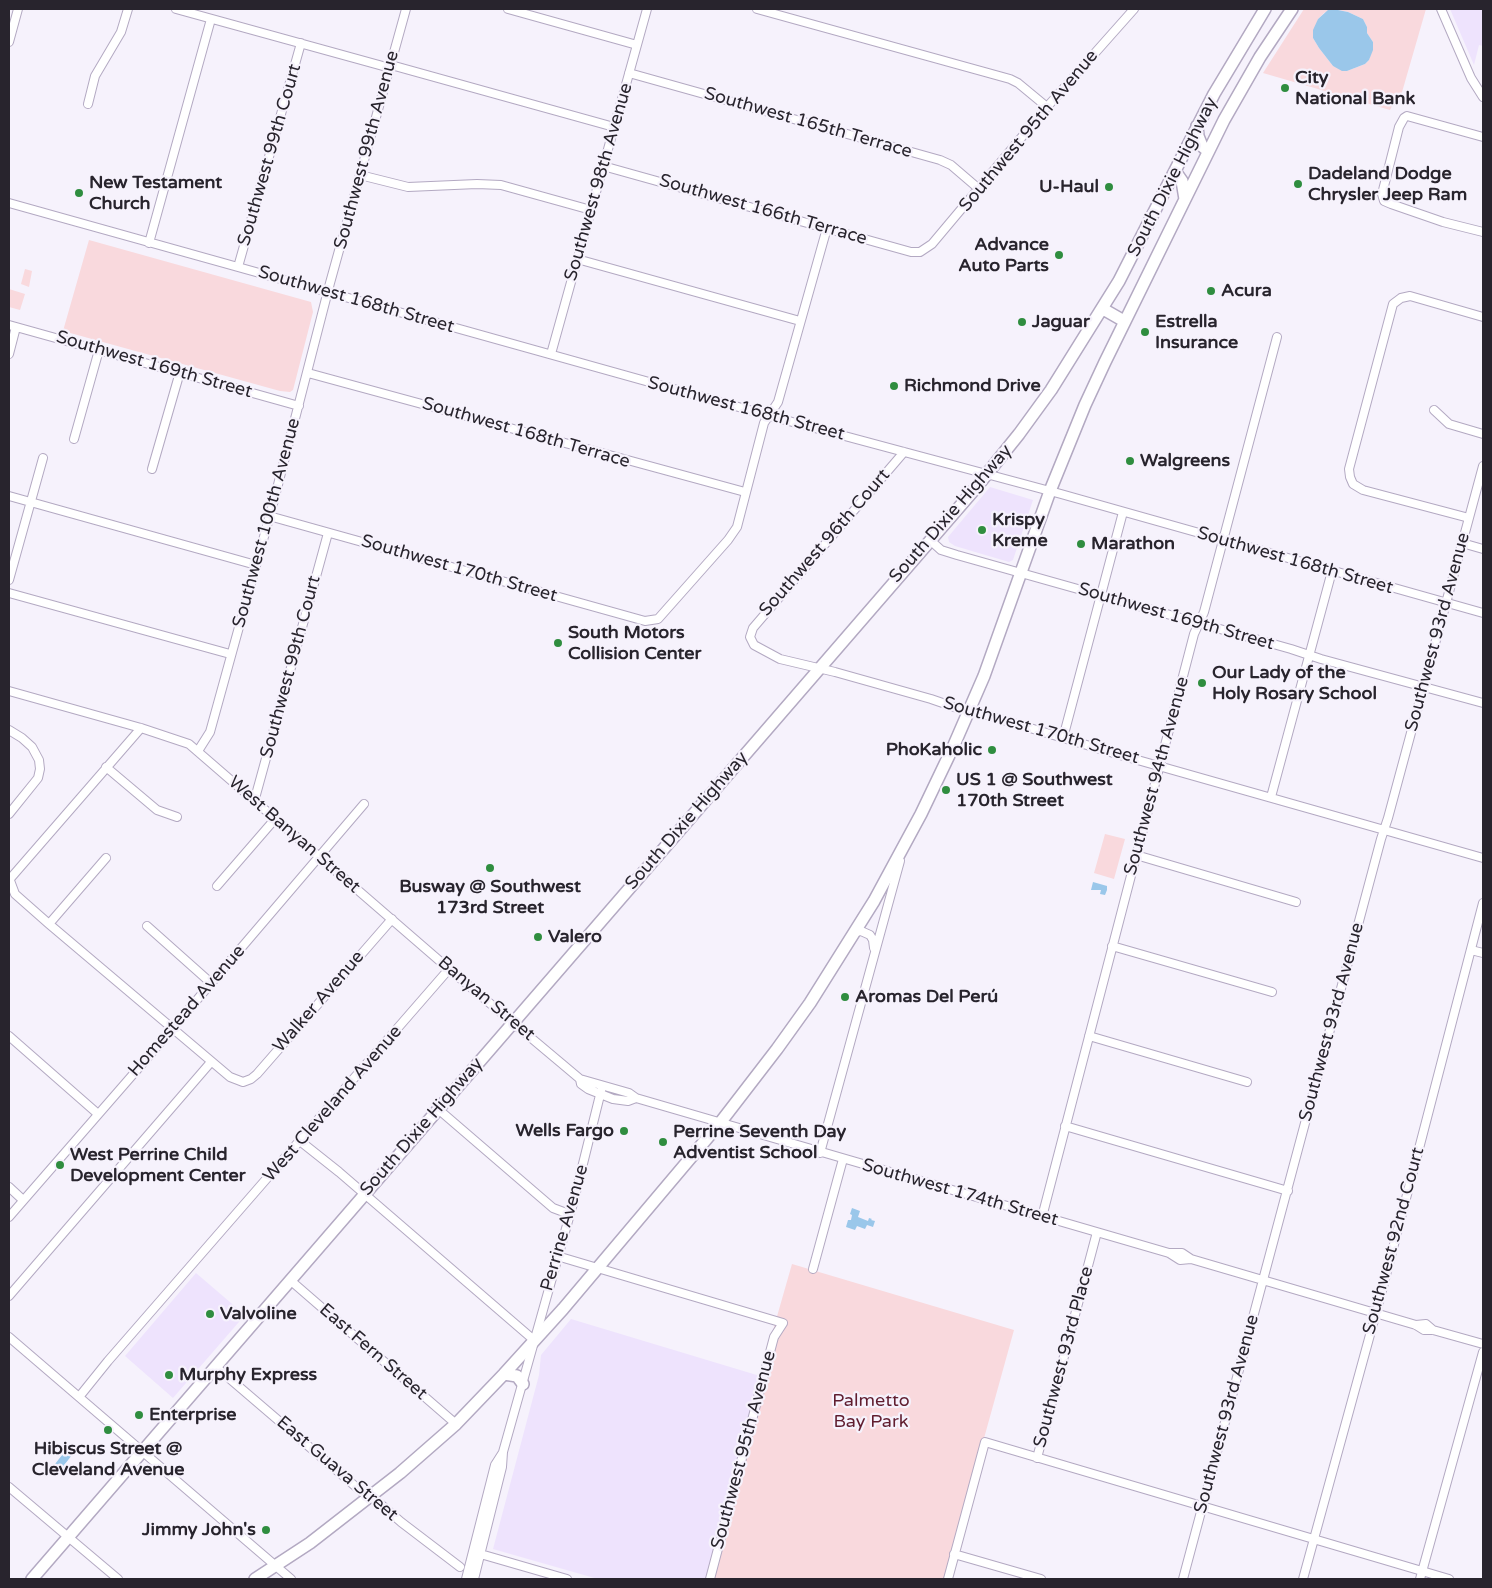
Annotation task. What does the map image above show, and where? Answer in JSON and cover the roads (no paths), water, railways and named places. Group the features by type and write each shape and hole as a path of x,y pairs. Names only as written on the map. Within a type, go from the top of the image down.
{"highway":[{"name":"South Dixie Highway","path":"32,1579 987,474 1048,395 1103,309 1139,244 1214,94 1265,9"},
{"name":"South Dixie Highway","path":"254,1579 309,1544 370,1497 456,1424 535,1341 720,1123 793,1028 855,932 938,781 997,641 1050,491 1085,405 1124,321 1208,151 1242,89 1292,9"},
{"path":"1197,126 1202,146 1208,151"},
{"path":"1175,170 1182,181 1185,199"},
{"path":"1103,309 1124,321"},
{"path":"504,1374 517,1376 522,1384"}],"street":[{"path":"9,42 18,9"},
{"path":"88,104 95,76 121,32 128,9"},
{"path":"176,9 614,127"},
{"name":"Southwest 99th Avenue","path":"328,292 406,9"},
{"path":"508,9 637,45"},
{"name":"Southwest 98th Avenue","path":"551,354 647,9"},
{"path":"757,9 1010,79 1018,83 1048,107"},
{"name":"Southwest 95th Avenue","path":"923,251 932,244 1134,9"},
{"path":"1442,9 1471,78 1483,97"},
{"path":"149,243 211,19"},
{"name":"Southwest 99th Court","path":"238,267 301,43"},
{"name":"Southwest 165th Terrace","path":"629,73 940,160 955,169 979,190"},
{"path":"1483,137 1407,116 1399,127 1382,191 1384,201 1443,222 1483,232"},
{"name":"Southwest 166th Terrace","path":"603,166 911,252 923,251"},
{"path":"360,175 408,187 478,184 501,186 591,210"},
{"name":"Southwest 168th Street","path":"9,203 769,416 1050,491 1483,613"},
{"path":"745,492 764,423 778,402 827,228"},
{"path":"578,259 800,321"},
{"name":"Southwest 100th Avenue","path":"198,751 210,732 308,373 328,292"},
{"path":"1469,518 1363,490 1353,484 1349,474 1351,459 1392,307 1401,298 1413,296 1483,317"},
{"path":"9,354 13,326"},
{"name":"Southwest 169th Street","path":"13,326 299,406"},
{"name":"Southwest 94th Avenue","path":"1042,1217 1192,644 1204,612 1278,338"},
{"path":"74,439 99,350"},
{"path":"152,469 180,372"},
{"name":"Southwest 168th Terrace","path":"308,373 745,492"},
{"path":"1434,410 1449,424 1483,434"},
{"name":"Southwest 96th Court","path":"750,637 751,631 756,624 904,452"},
{"path":"9,580 43,458"},
{"name":"Southwest 93rd Avenue","path":"1183,1579 1483,466"},
{"name":"Southwest 170th Street","path":"269,516 649,622 661,616 731,536 739,522 745,492"},
{"path":"9,496 256,565"},
{"path":"1063,738 1123,512"},
{"name":"Southwest 99th Court","path":"254,802 328,533"},
{"name":"Southwest 169th Street","path":"930,540 941,550 1483,703"},
{"path":"1462,543 1483,549"},
{"path":"1270,797 1332,571"},
{"path":"9,593 230,654"},
{"name":"Southwest 170th Street","path":"750,637 754,645 780,659 992,716 1483,858"},
{"name":"West Banyan Street","path":"9,691 182,741 198,751 254,802 392,918"},
{"path":"9,1296 211,1062 15,894 9,879 141,728"},
{"path":"9,730 32,747 40,766 40,773 34,783 9,814"},
{"path":"106,767 157,810 177,817"},
{"name":"Homestead Avenue","path":"9,1217 364,804"},
{"path":"218,886 275,819"},
{"path":"820,1153 889,904 902,849"},
{"path":"1136,855 1296,902"},
{"path":"49,924 106,858"},
{"name":"Southwest 92nd Court","path":"1303,1579 1376,1313 1483,903"},
{"name":"Banyan Street","path":"392,918 449,969 580,1079 629,1092 636,1098 621,1101 600,1095 581,1084 580,1079"},
{"name":"Walker Avenue","path":"211,1062 230,1077 243,1082 257,1074 392,918"},
{"path":"146,926 212,983"},
{"path":"855,932 861,931 870,935 873,940 874,953"},
{"path":"1112,946 1272,992"},
{"path":"1471,950 1483,953"},
{"name":"West Cleveland Avenue","path":"80,1397 108,1361 449,969"},
{"path":"9,1036 98,1114"},
{"path":"1089,1036 1247,1082"},
{"name":"Perrine Avenue","path":"476,1553 502,1467 503,1452 570,1214 602,1085"},
{"name":"Southwest 174th Street","path":"636,1098 1169,1253 1180,1260 1191,1260 1416,1325 1424,1330 1433,1330 1483,1344"},
{"path":"438,1109 553,1208 570,1214"},
{"path":"1065,1126 1288,1190"},
{"path":"300,1141 535,1341"},
{"path":"813,1269 843,1159"},
{"path":"9,1187 23,1200"},
{"name":"Southwest 93rd Place","path":"954,1554 985,1442 1037,1458 1097,1232"},
{"path":"557,1256 597,1268"},
{"name":"Southwest 95th Avenue","path":"597,1268 783,1323 774,1337 710,1579"},
{"name":"East Fern Street","path":"290,1280 456,1424"},
{"path":"9,1337 290,1579"},
{"path":"1421,1576 1483,1352"},
{"name":"East Guava Street","path":"216,1367 359,1489 377,1501 435,1550 460,1567"},
{"path":"1037,1458 1314,1539 1421,1576 1449,1579"},
{"path":"9,1487 118,1579"},
{"path":"466,1579 476,1553"},
{"path":"474,1579 476,1553"},
{"path":"476,1553 567,1579"},
{"path":"948,1579 954,1554 1041,1579"}],"water":[{"path":"1328,10 1348,12 1363,19 1367,27 1367,33 1373,42 1373,50 1365,64 1342,71 1333,66 1313,38 1313,30 1318,19"},
{"path":"1093,882 1107,886 1105,895 1100,894 1101,890 1091,890"},
{"path":"852,1208 860,1211 858,1217 868,1221 869,1218 875,1221 873,1227 867,1225 865,1229 857,1226 855,1230 846,1227 848,1220 851,1220"},
{"path":"66,1450 72,1455 61,1469 55,1464"}],"place":[{"name":"City National Bank","path":"1285,88"},
{"name":"Dadeland Dodge Chrysler Jeep Ram","path":"1298,184"},
{"name":"U-Haul","path":"1109,187"},
{"name":"New Testament Church","path":"79,193"},
{"name":"Advance Auto Parts","path":"1059,255"},
{"name":"Acura","path":"1211,291"},
{"name":"Jaguar","path":"1022,322"},
{"name":"Estrella Insurance","path":"1145,332"},
{"name":"Richmond Drive","path":"894,386"},
{"name":"Walgreens","path":"1130,461"},
{"name":"Krispy Kreme","path":"982,530"},
{"name":"Marathon","path":"1081,544"},
{"name":"South Motors Collision Center","path":"558,643"},
{"name":"Our Lady of the Holy Rosary School","path":"1202,683"},
{"name":"PhoKaholic","path":"992,750"},
{"name":"US 1 @ Southwest 170th Street","path":"946,790"},
{"name":"Busway @ Southwest 173rd Street","path":"490,868"},
{"name":"Valero","path":"538,937"},
{"name":"Aromas Del Perú","path":"845,997"},
{"name":"Wells Fargo","path":"624,1131"},
{"name":"Perrine Seventh Day Adventist School","path":"663,1142"},
{"name":"West Perrine Child Development Center","path":"60,1165"},
{"name":"Valvoline","path":"210,1314"},
{"name":"Murphy Express","path":"169,1375"},
{"name":"Enterprise","path":"139,1415"},
{"name":"Hibiscus Street @ Cleveland Avenue","path":"108,1430"},
{"name":"Jimmy John's","path":"266,1530"}],"park label":[{"name":"Palmetto Bay Park","path":"871,1411"}]}
